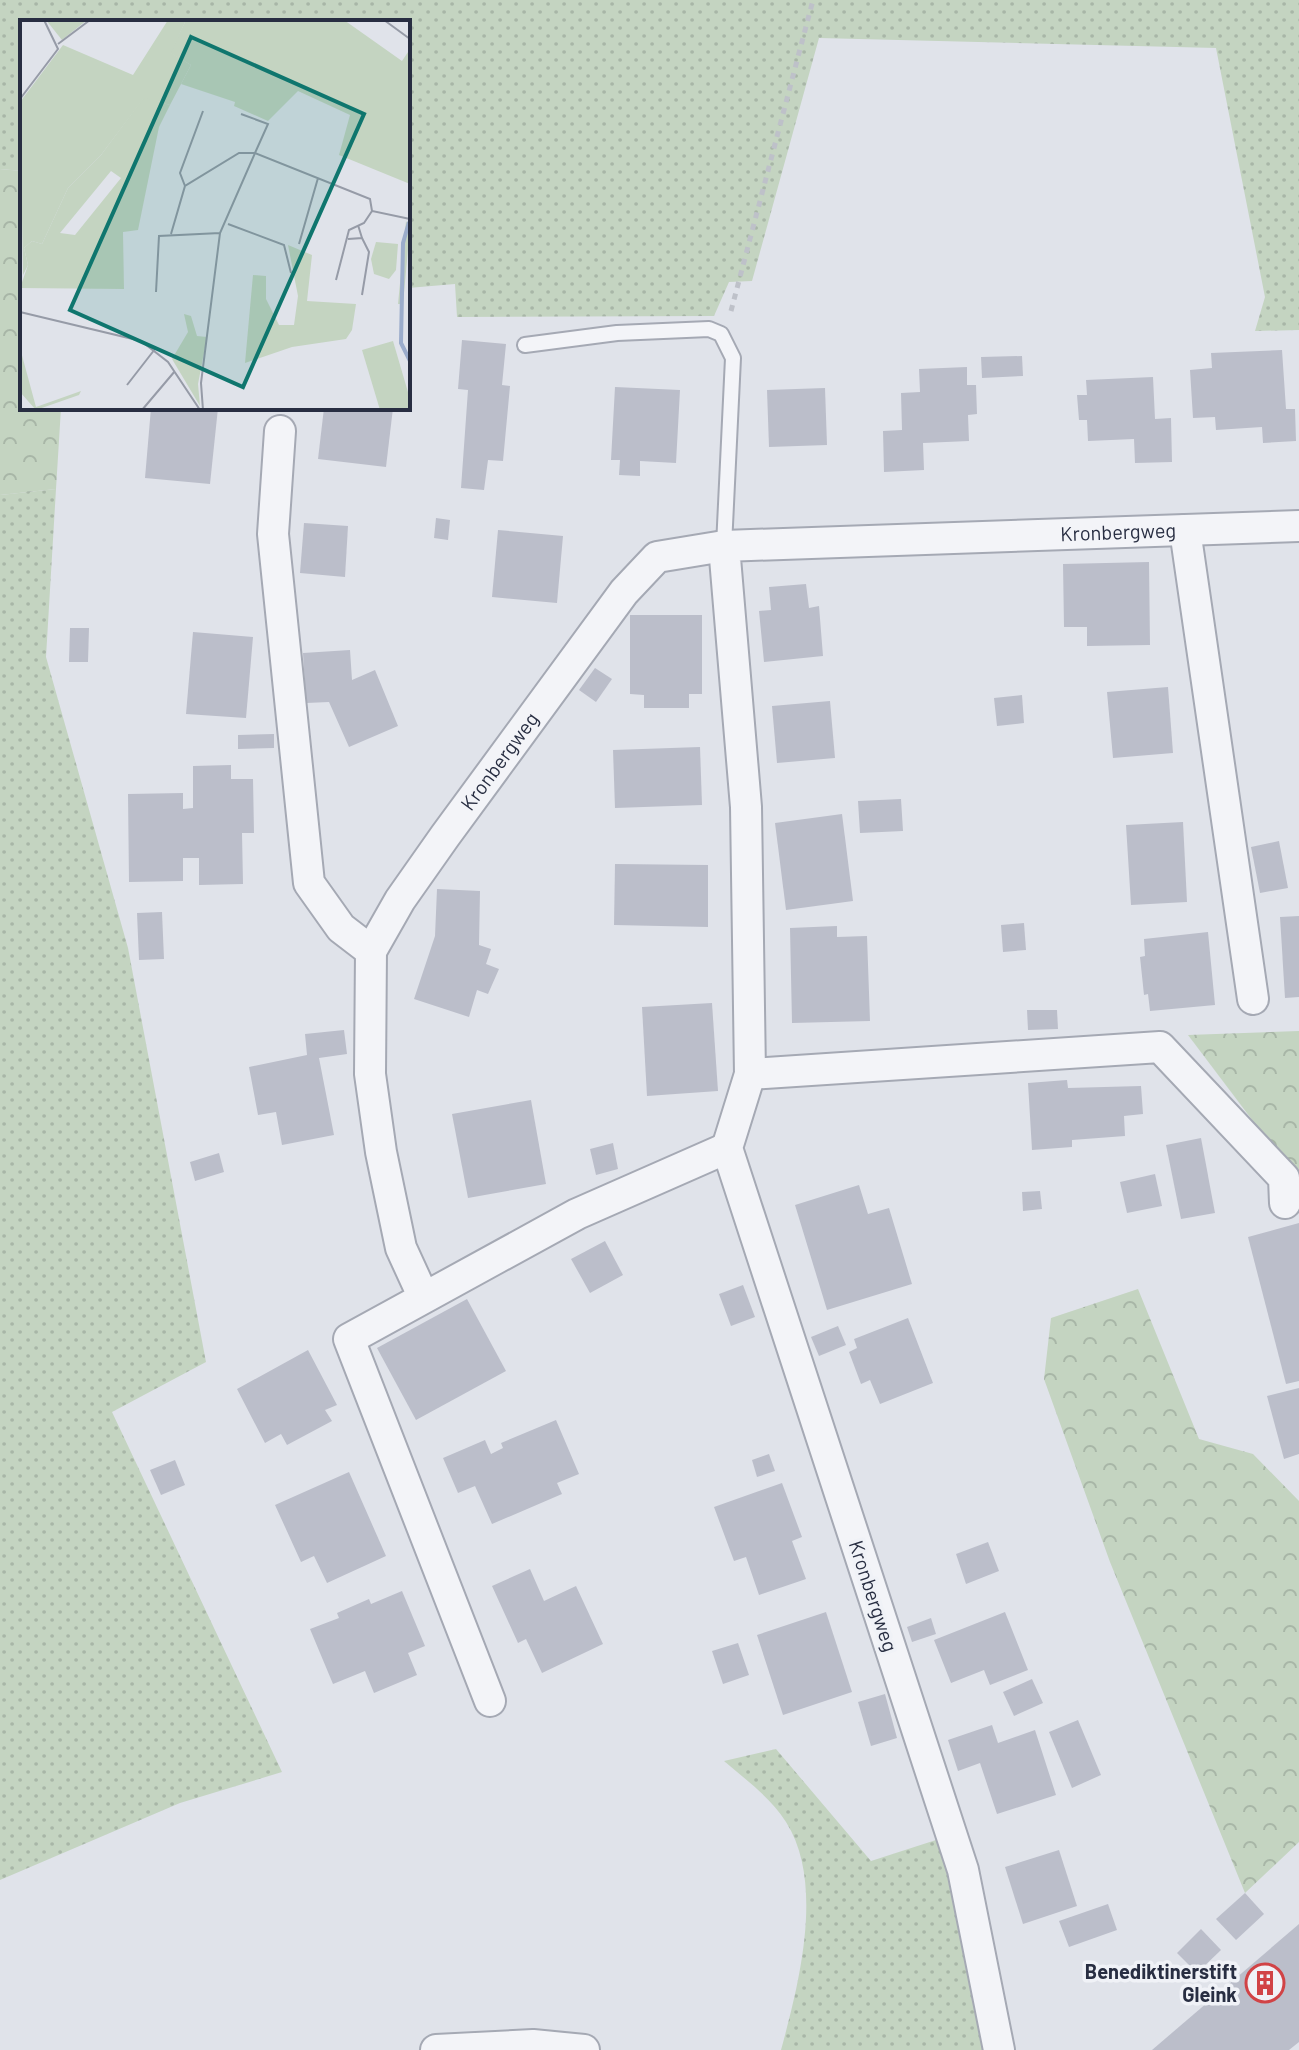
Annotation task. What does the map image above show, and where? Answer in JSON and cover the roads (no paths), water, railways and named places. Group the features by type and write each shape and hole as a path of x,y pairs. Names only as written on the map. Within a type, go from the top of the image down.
{"street":[{"path":"280,431 273,534 309,883 341,928 371,951"},
{"path":"1185,530 1299,526"},
{"name":"Kronbergweg","path":"423,1296 401,1248 381,1152 370,1074 371,951 400,900 445,836 624,592 657,557 724,546 1185,530 1253,999"},
{"path":"490,1701 349,1339 577,1214 727,1148 750,1074 746,807 724,546"},
{"path":"750,1074 1160,1047 1284,1178 1285,1203"},
{"name":"Kronbergweg","path":"727,1148 963,1870 999,2050"},
{"path":"436,2050 533,2045 584,2050"}],"lane":[{"path":"525,345 617,333 709,329 721,334 733,358 724,546"}],"place":[{"name":"Benediktinerstift Gleink","path":"1265,1983"}]}
